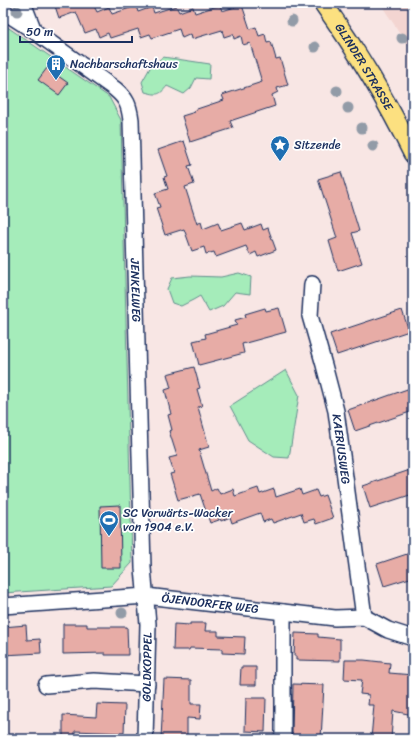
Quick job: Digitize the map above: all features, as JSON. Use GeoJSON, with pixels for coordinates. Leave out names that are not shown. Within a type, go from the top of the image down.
{"type":"FeatureCollection","features":[{"type":"Feature","properties":{"kind":"main road","name":"GLINDER STRASSE"},"geometry":{"type":"LineString","coordinates":[[323,3],[344,33],[378,88],[413,154]]}},
{"type":"Feature","properties":{"kind":"street"},"geometry":{"type":"LineString","coordinates":[[24,3],[34,31]]}},
{"type":"Feature","properties":{"kind":"street","name":"JENKELWEG"},"geometry":{"type":"LineString","coordinates":[[3,11],[34,31],[115,89],[124,97],[129,108],[131,120],[143,568],[146,596]]}},
{"type":"Feature","properties":{"kind":"street","name":"KAERIUSWEG"},"geometry":{"type":"LineString","coordinates":[[312,284],[310,316],[336,411],[364,617]]}},
{"type":"Feature","properties":{"kind":"street","name":"ÖJENDORFER WEG"},"geometry":{"type":"LineString","coordinates":[[3,606],[146,596],[335,618],[364,617]]}},
{"type":"Feature","properties":{"kind":"street","name":"GOLDKOPPEL"},"geometry":{"type":"LineString","coordinates":[[145,739],[148,624],[146,596]]}},
{"type":"Feature","properties":{"kind":"street"},"geometry":{"type":"LineString","coordinates":[[281,739],[283,735],[283,612]]}},
{"type":"Feature","properties":{"kind":"street"},"geometry":{"type":"LineString","coordinates":[[364,617],[388,630],[413,638]]}},
{"type":"Feature","properties":{"kind":"street"},"geometry":{"type":"LineString","coordinates":[[46,685],[94,681],[147,684]]}},
{"type":"Feature","properties":{"kind":"shaded area"},"geometry":{"type":"Polygon","coordinates":[[[380,3],[413,3],[413,53],[380,3]]]}},
{"type":"Feature","properties":{"kind":"green space"},"geometry":{"type":"Polygon","coordinates":[[[3,24],[109,97],[121,120],[132,563],[111,586],[3,593],[3,24]]]}},
{"type":"Feature","properties":{"kind":"green space"},"geometry":{"type":"Polygon","coordinates":[[[163,57],[210,64],[209,79],[196,78],[191,88],[184,94],[167,86],[158,94],[145,92],[142,82],[151,66],[163,57]]]}},
{"type":"Feature","properties":{"kind":"green space"},"geometry":{"type":"Polygon","coordinates":[[[239,273],[251,277],[250,294],[235,292],[223,306],[209,312],[200,296],[181,306],[172,303],[167,289],[172,278],[190,276],[221,277],[239,273]]]}},
{"type":"Feature","properties":{"kind":"green space"},"geometry":{"type":"Polygon","coordinates":[[[286,370],[299,395],[289,458],[274,457],[248,440],[230,406],[286,370]]]}},
{"type":"Feature","properties":{"kind":"building"},"geometry":{"type":"Polygon","coordinates":[[[54,3],[97,3],[97,5],[94,6],[97,12],[109,7],[112,14],[136,6],[138,12],[152,7],[154,13],[176,6],[179,12],[193,7],[195,13],[220,5],[222,11],[242,5],[250,29],[256,27],[259,36],[265,34],[267,43],[271,42],[276,59],[280,58],[288,85],[277,88],[278,92],[272,95],[275,106],[230,121],[233,128],[190,142],[182,116],[195,112],[194,110],[224,100],[222,95],[262,82],[250,43],[243,45],[241,36],[234,39],[233,34],[224,37],[222,30],[192,39],[191,34],[182,38],[179,29],[152,38],[150,34],[141,37],[138,29],[110,38],[108,33],[99,37],[96,29],[85,33],[76,12],[59,18],[54,3]]]}},
{"type":"Feature","properties":{"kind":"building","name":"Nachbarschaftshaus"},"geometry":{"type":"Polygon","coordinates":[[[47,68],[68,83],[59,95],[38,80],[47,68]]]}},
{"type":"Feature","properties":{"kind":"building"},"geometry":{"type":"Polygon","coordinates":[[[184,141],[192,165],[188,166],[194,184],[185,187],[197,224],[201,222],[203,229],[218,223],[221,230],[242,223],[245,230],[261,224],[263,230],[268,228],[276,250],[258,257],[256,252],[250,255],[246,246],[216,257],[214,252],[206,254],[204,247],[192,251],[184,229],[165,235],[156,208],[160,207],[155,193],[168,189],[164,177],[167,176],[158,150],[184,141]]]}},
{"type":"Feature","properties":{"kind":"building"},"geometry":{"type":"Polygon","coordinates":[[[341,172],[359,231],[352,233],[362,263],[338,271],[329,241],[337,238],[318,179],[341,172]]]}},
{"type":"Feature","properties":{"kind":"building"},"geometry":{"type":"Polygon","coordinates":[[[265,308],[266,311],[279,308],[286,332],[242,344],[244,353],[199,365],[193,341],[206,338],[205,334],[237,325],[235,320],[246,317],[245,314],[265,308]]]}},
{"type":"Feature","properties":{"kind":"building"},"geometry":{"type":"Polygon","coordinates":[[[402,310],[409,331],[337,355],[330,334],[402,310]]]}},
{"type":"Feature","properties":{"kind":"building"},"geometry":{"type":"Polygon","coordinates":[[[194,367],[200,388],[197,389],[202,406],[198,407],[209,447],[199,450],[211,491],[217,488],[220,494],[233,489],[235,496],[258,488],[260,494],[274,489],[276,497],[300,489],[302,495],[316,490],[319,497],[325,495],[333,518],[316,524],[314,519],[304,522],[301,513],[273,523],[271,519],[263,522],[260,513],[232,523],[230,517],[221,521],[217,512],[219,520],[210,523],[200,494],[178,500],[170,474],[174,473],[169,458],[177,456],[169,431],[172,430],[168,415],[171,414],[165,390],[171,388],[167,374],[194,367]]]}},
{"type":"Feature","properties":{"kind":"building"},"geometry":{"type":"Polygon","coordinates":[[[413,387],[413,411],[355,431],[348,410],[413,387]]]}},
{"type":"Feature","properties":{"kind":"building"},"geometry":{"type":"Polygon","coordinates":[[[413,469],[413,494],[370,508],[363,486],[413,469]]]}},
{"type":"Feature","properties":{"kind":"building","name":"SC Vorwärts-Wacker von 1904 e.V."},"geometry":{"type":"Polygon","coordinates":[[[120,505],[121,568],[101,568],[100,506],[120,505]]]}},
{"type":"Feature","properties":{"kind":"building"},"geometry":{"type":"Polygon","coordinates":[[[413,552],[413,577],[384,586],[377,564],[413,552]]]}},
{"type":"Feature","properties":{"kind":"building"},"geometry":{"type":"Polygon","coordinates":[[[190,623],[206,623],[205,631],[218,631],[218,636],[245,637],[244,654],[222,653],[222,649],[190,648],[189,650],[173,650],[174,624],[190,625],[190,623]]]}},
{"type":"Feature","properties":{"kind":"building"},"geometry":{"type":"Polygon","coordinates":[[[63,624],[87,624],[87,627],[127,627],[128,655],[105,655],[105,653],[63,654],[63,624]]]}},
{"type":"Feature","properties":{"kind":"building"},"geometry":{"type":"Polygon","coordinates":[[[26,625],[27,640],[40,639],[41,653],[3,655],[3,627],[26,625]]]}},
{"type":"Feature","properties":{"kind":"building"},"geometry":{"type":"Polygon","coordinates":[[[295,633],[318,634],[318,637],[340,639],[340,661],[296,660],[296,656],[294,656],[295,633]]]}},
{"type":"Feature","properties":{"kind":"building"},"geometry":{"type":"Polygon","coordinates":[[[345,660],[364,660],[390,663],[389,673],[413,675],[413,715],[393,711],[391,739],[371,739],[374,705],[368,705],[369,695],[360,694],[362,680],[344,679],[345,660]]]}},
{"type":"Feature","properties":{"kind":"building"},"geometry":{"type":"Polygon","coordinates":[[[241,667],[256,667],[256,685],[240,685],[241,667]]]}},
{"type":"Feature","properties":{"kind":"building"},"geometry":{"type":"Polygon","coordinates":[[[164,679],[191,680],[191,704],[201,704],[200,719],[187,718],[187,739],[161,739],[164,679]]]}},
{"type":"Feature","properties":{"kind":"building"},"geometry":{"type":"Polygon","coordinates":[[[293,684],[324,685],[321,739],[291,739],[293,684]]]}},
{"type":"Feature","properties":{"kind":"building"},"geometry":{"type":"Polygon","coordinates":[[[246,698],[266,698],[265,732],[245,731],[246,698]]]}},
{"type":"Feature","properties":{"kind":"building"},"geometry":{"type":"Polygon","coordinates":[[[97,704],[125,705],[124,733],[75,731],[75,739],[63,739],[63,715],[96,717],[97,704]]]}},
{"type":"Feature","properties":{"kind":"place","name":"Nachbarschaftshaus"},"geometry":{"type":"Point","coordinates":[56,81]}},
{"type":"Feature","properties":{"kind":"place","name":"Sitzende"},"geometry":{"type":"Point","coordinates":[280,162]}},
{"type":"Feature","properties":{"kind":"place","name":"SC Vorwärts-Wacker von 1904 e.V."},"geometry":{"type":"Point","coordinates":[109,537]}}]}
